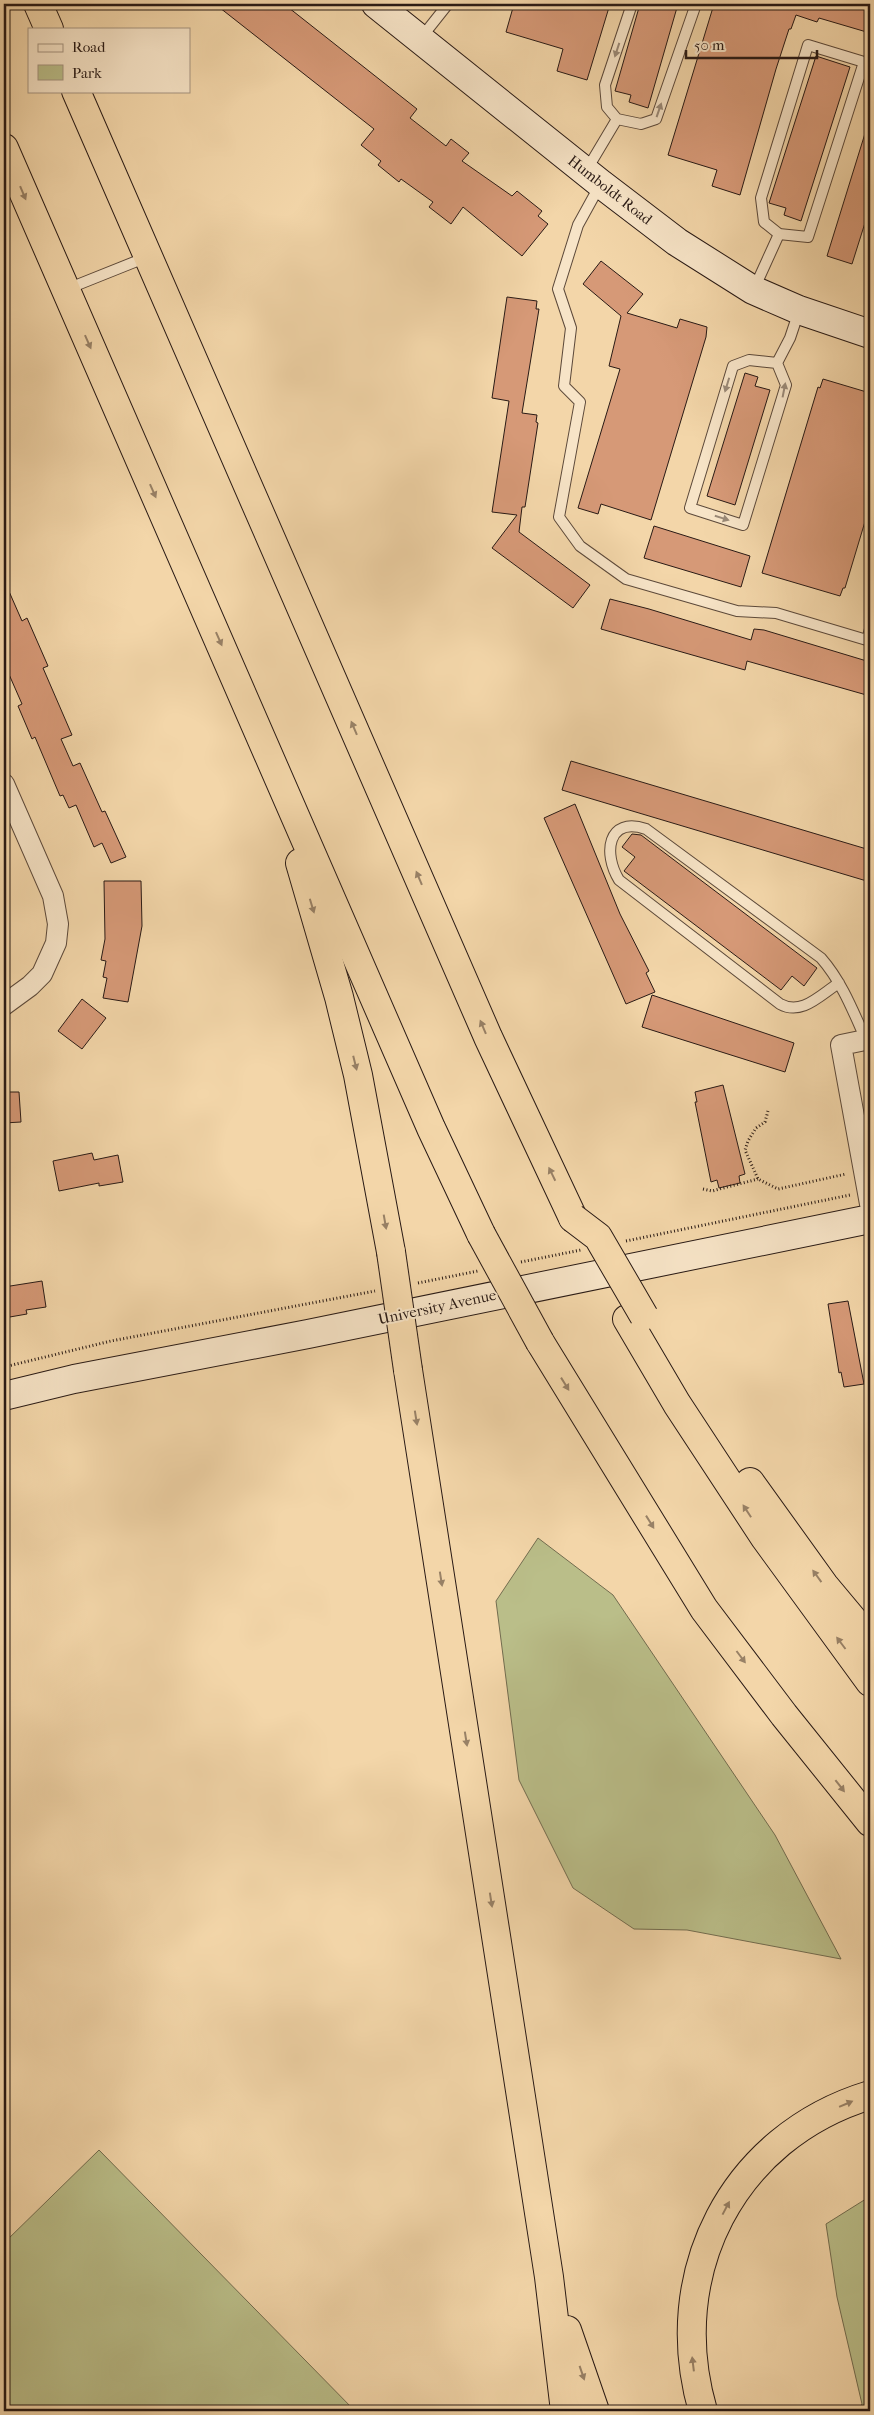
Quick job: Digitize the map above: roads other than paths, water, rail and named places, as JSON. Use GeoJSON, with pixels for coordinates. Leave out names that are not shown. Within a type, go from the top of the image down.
{"type":"FeatureCollection","features":[{"type":"Feature","properties":{"kind":"highway"},"geometry":{"type":"LineString","coordinates":[[38,4],[49,28]]}},
{"type":"Feature","properties":{"kind":"highway"},"geometry":{"type":"LineString","coordinates":[[76,92],[488,1037],[573,1218],[635,1317],[774,1517],[824,1584],[870,1640]]}},
{"type":"Feature","properties":{"kind":"highway"},"geometry":{"type":"LineString","coordinates":[[4,148],[431,1128],[481,1234],[540,1342],[704,1609],[784,1715],[870,1822]]}},
{"type":"Feature","properties":{"kind":"highway"},"geometry":{"type":"LineString","coordinates":[[292,807],[300,863],[339,997],[358,1074],[391,1252],[549,2277],[565,2411]]}},
{"type":"Feature","properties":{"kind":"highway"},"geometry":{"type":"LineString","coordinates":[[635,1317],[682,1410],[765,1538],[870,1682]]}},
{"type":"Feature","properties":{"kind":"highway"},"geometry":{"type":"LineString","coordinates":[[703,2411],[692,2354],[691,2323],[694,2292],[699,2266],[709,2241],[735,2191],[769,2152],[790,2134],[816,2117],[870,2096]]}},
{"type":"Feature","properties":{"kind":"highway"},"geometry":{"type":"LineString","coordinates":[[549,2277],[595,2411]]}},
{"type":"Feature","properties":{"kind":"main road","name":"Humboldt Road"},"geometry":{"type":"LineString","coordinates":[[376,4],[593,178],[678,242],[753,290],[799,310],[870,334]]}},
{"type":"Feature","properties":{"kind":"main road","name":"University Avenue"},"geometry":{"type":"LineString","coordinates":[[4,1396],[74,1379],[308,1334],[870,1219]]}},
{"type":"Feature","properties":{"kind":"street"},"geometry":{"type":"LineString","coordinates":[[4,784],[53,896],[58,924],[56,943],[50,962],[42,974],[30,986],[4,1005]]}},
{"type":"Feature","properties":{"kind":"street"},"geometry":{"type":"LineString","coordinates":[[868,1039],[841,1045],[869,1198]]}},
{"type":"Feature","properties":{"kind":"lane"},"geometry":{"type":"LineString","coordinates":[[420,39],[448,4]]}},
{"type":"Feature","properties":{"kind":"lane"},"geometry":{"type":"LineString","coordinates":[[632,4],[605,85],[607,106],[617,119],[641,124],[656,119],[696,4]]}},
{"type":"Feature","properties":{"kind":"lane"},"geometry":{"type":"LineString","coordinates":[[808,44],[864,62],[808,237],[779,234],[764,222],[761,198],[808,44]]}},
{"type":"Feature","properties":{"kind":"lane"},"geometry":{"type":"LineString","coordinates":[[617,119],[593,178],[558,289],[571,328],[564,386],[580,402],[560,517],[580,546],[626,579],[737,611],[776,613],[869,640],[870,629]]}},
{"type":"Feature","properties":{"kind":"lane"},"geometry":{"type":"LineString","coordinates":[[753,290],[779,234]]}},
{"type":"Feature","properties":{"kind":"lane"},"geometry":{"type":"LineString","coordinates":[[65,290],[148,256]]}},
{"type":"Feature","properties":{"kind":"lane"},"geometry":{"type":"LineString","coordinates":[[778,363],[749,360],[733,366],[690,508],[743,525],[786,385],[778,363],[790,338],[799,310]]}},
{"type":"Feature","properties":{"kind":"lane"},"geometry":{"type":"LineString","coordinates":[[838,983],[804,1007],[795,1009],[780,1004],[619,880],[612,868],[609,856],[614,834],[624,825],[634,825],[646,829],[821,958],[838,983],[868,1039]]}}]}
